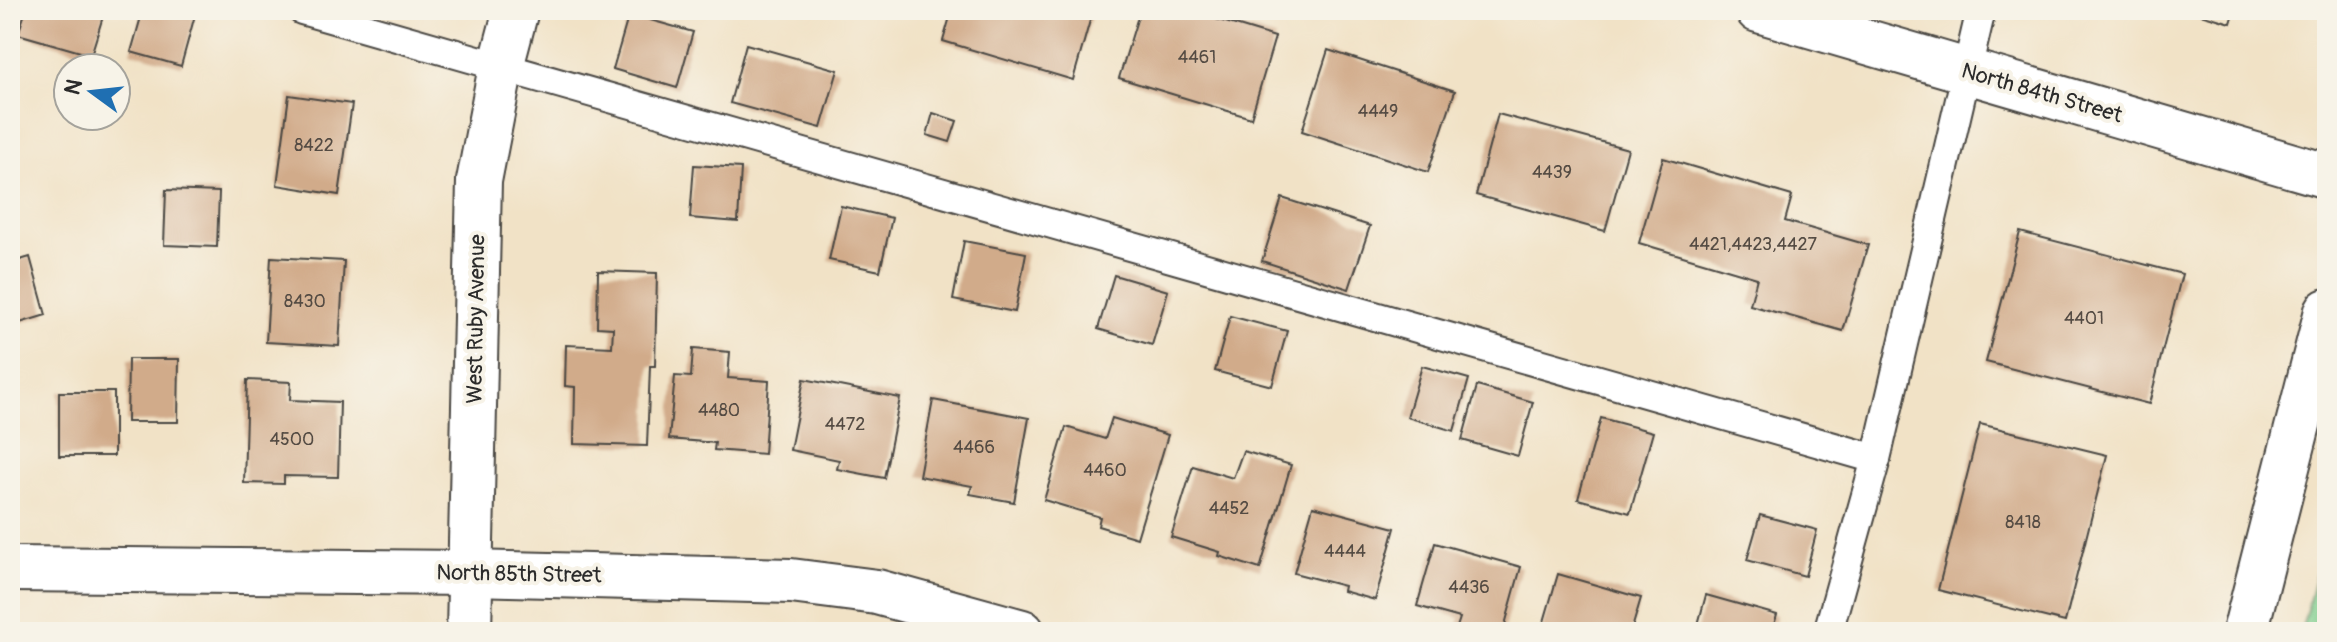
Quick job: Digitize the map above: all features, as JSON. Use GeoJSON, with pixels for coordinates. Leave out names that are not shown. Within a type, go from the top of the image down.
{"type":"FeatureCollection","features":[{"type":"Feature","properties":{"kind":"street","name":"West Ruby Avenue"},"geometry":{"type":"LineString","coordinates":[[469,632],[479,181],[501,67],[516,10]]}},
{"type":"Feature","properties":{"kind":"street","name":"North 84th Street"},"geometry":{"type":"LineString","coordinates":[[1758,10],[2327,176]]}},
{"type":"Feature","properties":{"kind":"street"},"geometry":{"type":"LineString","coordinates":[[2245,632],[2327,311]]}},
{"type":"Feature","properties":{"kind":"street","name":"North 85th Street"},"geometry":{"type":"LineString","coordinates":[[10,569],[471,573],[791,581],[877,592],[1022,632]]}},
{"type":"Feature","properties":{"kind":"lane"},"geometry":{"type":"LineString","coordinates":[[302,10],[1876,459]]}},
{"type":"Feature","properties":{"kind":"lane"},"geometry":{"type":"LineString","coordinates":[[1828,632],[1876,459],[1981,10]]}},
{"type":"Feature","properties":{"kind":"green space"},"geometry":{"type":"Polygon","coordinates":[[[2327,532],[2327,632],[2301,632],[2327,532]]]}},
{"type":"Feature","properties":{"kind":"building"},"geometry":{"type":"Polygon","coordinates":[[[26,10],[105,10],[92,52],[81,52],[18,34],[26,10]]]}},
{"type":"Feature","properties":{"kind":"building"},"geometry":{"type":"Polygon","coordinates":[[[143,10],[177,10],[195,15],[181,66],[131,52],[143,10]]]}},
{"type":"Feature","properties":{"kind":"building"},"geometry":{"type":"Polygon","coordinates":[[[952,10],[1093,10],[1073,80],[943,41],[952,10]]]}},
{"type":"Feature","properties":{"kind":"building"},"geometry":{"type":"Polygon","coordinates":[[[1140,10],[1186,10],[1275,37],[1251,118],[1119,78],[1140,10]]]}},
{"type":"Feature","properties":{"kind":"building"},"geometry":{"type":"Polygon","coordinates":[[[2187,10],[2235,10],[2231,23],[2187,10]]]}},
{"type":"Feature","properties":{"kind":"building"},"geometry":{"type":"Polygon","coordinates":[[[629,14],[693,32],[677,88],[613,69],[629,14]]]}},
{"type":"Feature","properties":{"kind":"building"},"geometry":{"type":"Polygon","coordinates":[[[746,44],[838,70],[821,128],[730,103],[746,44]]]}},
{"type":"Feature","properties":{"kind":"building"},"geometry":{"type":"Polygon","coordinates":[[[1328,50],[1455,91],[1428,172],[1302,131],[1328,50]]]}},
{"type":"Feature","properties":{"kind":"building"},"geometry":{"type":"Polygon","coordinates":[[[289,95],[352,104],[339,195],[277,185],[289,95]]]}},
{"type":"Feature","properties":{"kind":"building"},"geometry":{"type":"Polygon","coordinates":[[[933,113],[957,121],[950,142],[927,135],[933,113]]]}},
{"type":"Feature","properties":{"kind":"building"},"geometry":{"type":"Polygon","coordinates":[[[1498,114],[1628,149],[1605,231],[1476,195],[1498,114]]]}},
{"type":"Feature","properties":{"kind":"building"},"geometry":{"type":"Polygon","coordinates":[[[1663,158],[1792,196],[1785,221],[1868,245],[1843,331],[1750,305],[1757,278],[1639,243],[1663,158]]]}},
{"type":"Feature","properties":{"kind":"building"},"geometry":{"type":"Polygon","coordinates":[[[694,165],[741,168],[738,222],[690,218],[694,165]]]}},
{"type":"Feature","properties":{"kind":"building"},"geometry":{"type":"Polygon","coordinates":[[[166,190],[219,192],[217,247],[164,245],[166,190]]]}},
{"type":"Feature","properties":{"kind":"building"},"geometry":{"type":"Polygon","coordinates":[[[1282,198],[1370,226],[1349,289],[1262,261],[1282,198]]]}},
{"type":"Feature","properties":{"kind":"building"},"geometry":{"type":"Polygon","coordinates":[[[841,206],[892,218],[880,271],[829,260],[841,206]]]}},
{"type":"Feature","properties":{"kind":"building"},"geometry":{"type":"Polygon","coordinates":[[[2020,232],[2182,274],[2149,404],[1986,362],[2020,232]]]}},
{"type":"Feature","properties":{"kind":"building"},"geometry":{"type":"Polygon","coordinates":[[[964,241],[1026,253],[1015,312],[953,300],[964,241]]]}},
{"type":"Feature","properties":{"kind":"building"},"geometry":{"type":"Polygon","coordinates":[[[30,257],[46,315],[10,326],[10,263],[30,257]]]}},
{"type":"Feature","properties":{"kind":"building"},"geometry":{"type":"Polygon","coordinates":[[[271,257],[344,261],[339,346],[266,342],[271,257]]]}},
{"type":"Feature","properties":{"kind":"building"},"geometry":{"type":"Polygon","coordinates":[[[598,271],[657,273],[655,366],[650,366],[647,446],[574,444],[575,387],[565,386],[566,345],[612,347],[613,328],[597,327],[598,271]]]}},
{"type":"Feature","properties":{"kind":"building"},"geometry":{"type":"Polygon","coordinates":[[[1114,275],[1168,291],[1152,345],[1098,329],[1114,275]]]}},
{"type":"Feature","properties":{"kind":"building"},"geometry":{"type":"Polygon","coordinates":[[[1230,316],[1287,331],[1272,386],[1215,371],[1230,316]]]}},
{"type":"Feature","properties":{"kind":"building"},"geometry":{"type":"Polygon","coordinates":[[[693,349],[730,352],[728,378],[769,381],[764,454],[714,450],[715,443],[669,439],[675,376],[691,377],[693,349]]]}},
{"type":"Feature","properties":{"kind":"building"},"geometry":{"type":"Polygon","coordinates":[[[128,359],[179,359],[178,422],[127,422],[128,359]]]}},
{"type":"Feature","properties":{"kind":"building"},"geometry":{"type":"Polygon","coordinates":[[[1422,366],[1469,379],[1454,431],[1407,417],[1422,366]]]}},
{"type":"Feature","properties":{"kind":"building"},"geometry":{"type":"Polygon","coordinates":[[[804,379],[900,398],[884,478],[837,469],[839,460],[790,450],[804,379]]]}},
{"type":"Feature","properties":{"kind":"building"},"geometry":{"type":"Polygon","coordinates":[[[247,380],[291,382],[290,400],[340,402],[338,477],[284,476],[284,484],[244,483],[247,380]]]}},
{"type":"Feature","properties":{"kind":"building"},"geometry":{"type":"Polygon","coordinates":[[[1477,386],[1533,402],[1518,456],[1462,440],[1477,386]]]}},
{"type":"Feature","properties":{"kind":"building"},"geometry":{"type":"Polygon","coordinates":[[[59,392],[114,392],[114,456],[59,456],[59,392]]]}},
{"type":"Feature","properties":{"kind":"building"},"geometry":{"type":"Polygon","coordinates":[[[933,400],[1029,418],[1014,502],[970,494],[972,486],[919,476],[933,400]]]}},
{"type":"Feature","properties":{"kind":"building"},"geometry":{"type":"Polygon","coordinates":[[[1112,418],[1168,435],[1137,538],[1098,526],[1100,517],[1044,500],[1066,427],[1105,439],[1112,418]]]}},
{"type":"Feature","properties":{"kind":"building"},"geometry":{"type":"Polygon","coordinates":[[[1601,418],[1653,432],[1630,513],[1578,499],[1601,418]]]}},
{"type":"Feature","properties":{"kind":"building"},"geometry":{"type":"Polygon","coordinates":[[[1980,424],[2107,455],[2065,622],[1938,590],[1980,424]]]}},
{"type":"Feature","properties":{"kind":"building"},"geometry":{"type":"Polygon","coordinates":[[[1243,451],[1291,465],[1260,569],[1219,556],[1220,552],[1171,537],[1193,466],[1233,478],[1243,451]]]}},
{"type":"Feature","properties":{"kind":"building"},"geometry":{"type":"Polygon","coordinates":[[[1313,506],[1395,528],[1375,600],[1343,591],[1344,586],[1294,573],[1313,506]]]}},
{"type":"Feature","properties":{"kind":"building"},"geometry":{"type":"Polygon","coordinates":[[[1760,515],[1817,530],[1805,576],[1747,560],[1760,515]]]}},
{"type":"Feature","properties":{"kind":"building"},"geometry":{"type":"Polygon","coordinates":[[[1435,543],[1521,567],[1503,632],[1474,632],[1457,627],[1460,618],[1417,606],[1435,543]]]}},
{"type":"Feature","properties":{"kind":"building"},"geometry":{"type":"Polygon","coordinates":[[[1558,574],[1641,598],[1631,632],[1541,632],[1558,574]]]}},
{"type":"Feature","properties":{"kind":"building"},"geometry":{"type":"Polygon","coordinates":[[[1706,595],[1777,615],[1772,632],[1696,632],[1706,595]]]}}]}
